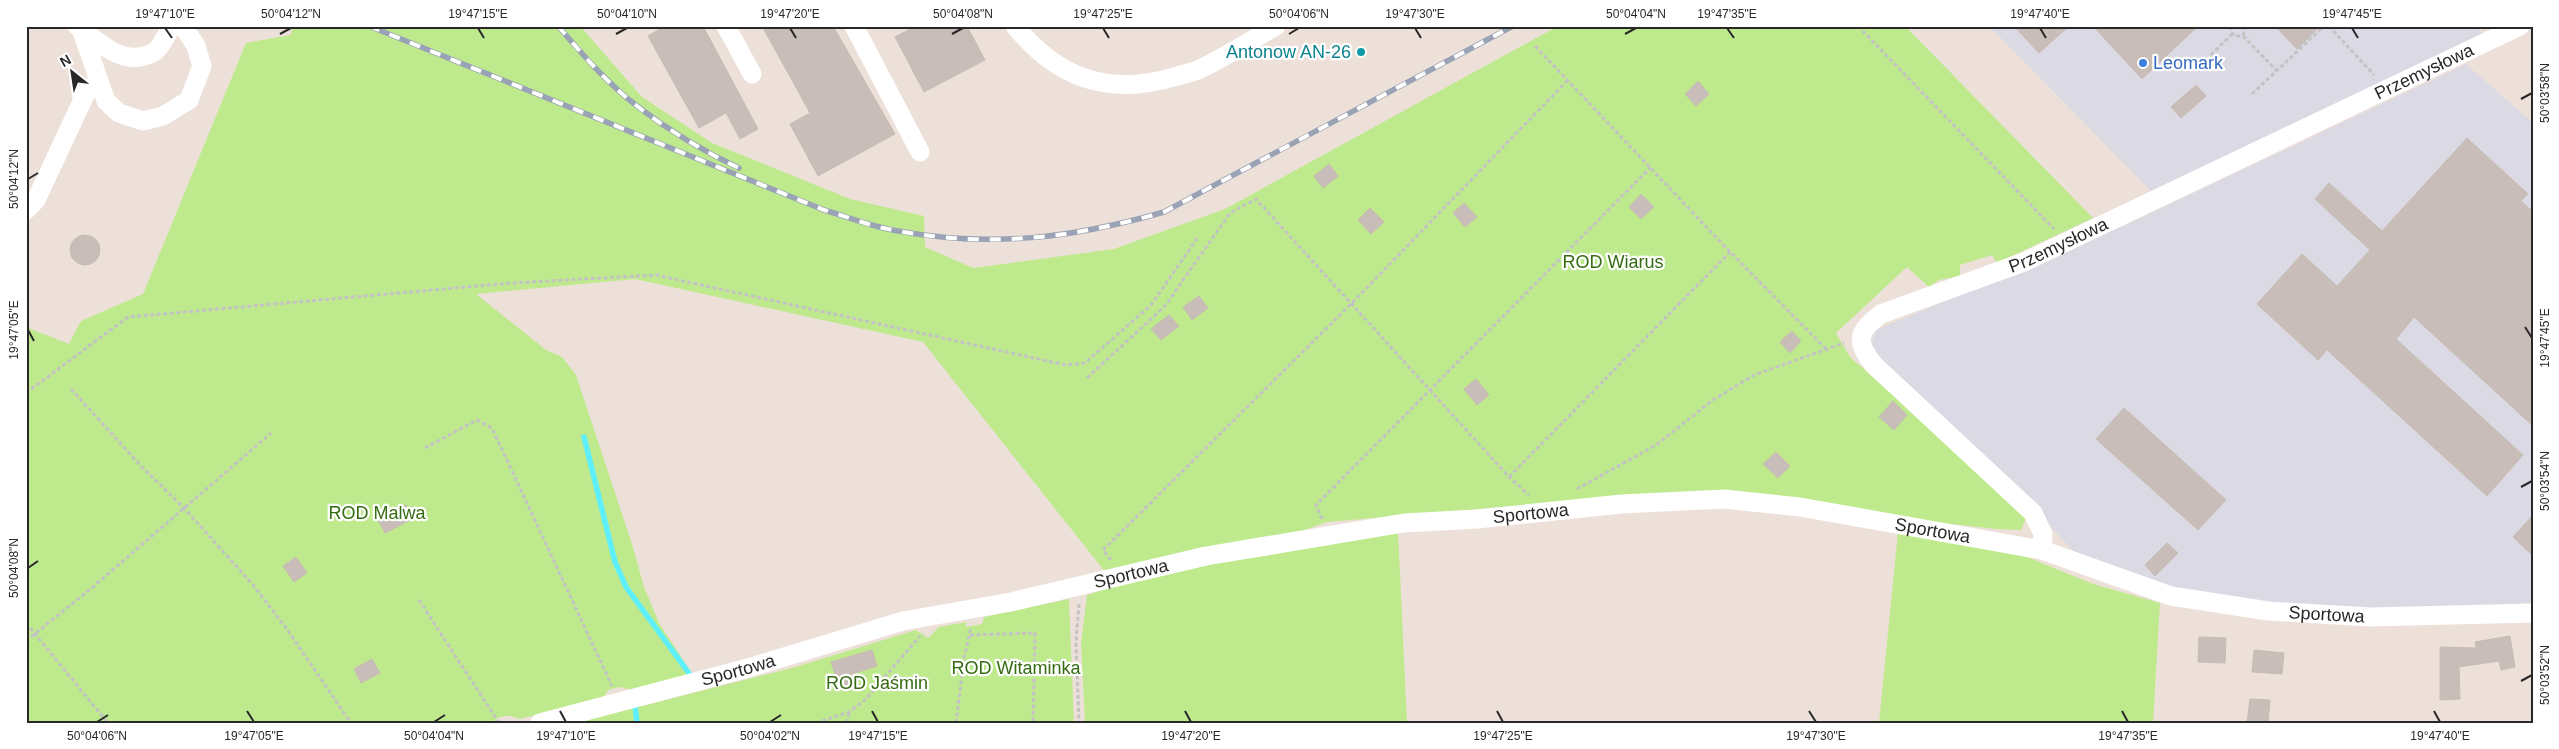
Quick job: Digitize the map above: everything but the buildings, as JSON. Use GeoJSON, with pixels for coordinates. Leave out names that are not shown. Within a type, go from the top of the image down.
{"type":"FeatureCollection","features":[{"type":"Feature","properties":{"kind":"street"},"geometry":{"type":"LineString","coordinates":[[79,27],[107,50],[132,59],[155,52],[172,26]]}},
{"type":"Feature","properties":{"kind":"street"},"geometry":{"type":"LineString","coordinates":[[79,27],[106,101],[119,113],[143,121],[163,116],[189,100],[202,66],[196,46],[183,26]]}},
{"type":"Feature","properties":{"kind":"street"},"geometry":{"type":"LineString","coordinates":[[726,26],[752,74]]}},
{"type":"Feature","properties":{"kind":"street"},"geometry":{"type":"LineString","coordinates":[[854,26],[920,152]]}},
{"type":"Feature","properties":{"kind":"street"},"geometry":{"type":"LineString","coordinates":[[1015,26],[1042,56],[1068,73],[1088,80],[1130,85],[1162,80],[1199,70],[1276,26]]}},
{"type":"Feature","properties":{"kind":"street","name":"Przemysłowa"},"geometry":{"type":"LineString","coordinates":[[2042,550],[2041,526],[2033,513],[1868,358],[1860,341],[1860,336],[1867,326],[1881,314],[1892,309],[2024,262],[2520,26]]}},
{"type":"Feature","properties":{"kind":"street"},"geometry":{"type":"LineString","coordinates":[[26,210],[36,200],[86,93],[98,81]]}},
{"type":"Feature","properties":{"kind":"street","name":"Sportowa"},"geometry":{"type":"LineString","coordinates":[[540,723],[748,668],[903,621],[1011,602],[1206,556],[1404,523],[1622,504],[1724,500],[1800,507],[2042,550],[2171,596],[2297,614],[2370,617],[2533,613]]}},
{"type":"Feature","properties":{"kind":"path"},"geometry":{"type":"LineString","coordinates":[[1858,26],[2059,234]]}},
{"type":"Feature","properties":{"kind":"path"},"geometry":{"type":"LineString","coordinates":[[2211,55],[2232,34],[2232,26]]}},
{"type":"Feature","properties":{"kind":"path"},"geometry":{"type":"LineString","coordinates":[[2245,26],[2244,36],[2277,70]]}},
{"type":"Feature","properties":{"kind":"path"},"geometry":{"type":"LineString","coordinates":[[2252,94],[2324,26]]}},
{"type":"Feature","properties":{"kind":"path"},"geometry":{"type":"LineString","coordinates":[[2329,26],[2379,80]]}},
{"type":"Feature","properties":{"kind":"path"},"geometry":{"type":"LineString","coordinates":[[2232,34],[2238,38],[2244,36]]}},
{"type":"Feature","properties":{"kind":"path"},"geometry":{"type":"LineString","coordinates":[[1535,46],[1730,252],[1828,351]]}},
{"type":"Feature","properties":{"kind":"path"},"geometry":{"type":"LineString","coordinates":[[1113,563],[1103,550],[1352,303],[1567,81]]}},
{"type":"Feature","properties":{"kind":"path"},"geometry":{"type":"LineString","coordinates":[[1323,523],[1316,505],[1650,168]]}},
{"type":"Feature","properties":{"kind":"path"},"geometry":{"type":"LineString","coordinates":[[1087,378],[1165,306],[1230,213],[1256,199],[1510,477],[1533,499]]}},
{"type":"Feature","properties":{"kind":"path"},"geometry":{"type":"LineString","coordinates":[[26,393],[128,317],[511,283],[656,275],[1066,365],[1085,363],[1151,305],[1198,237]]}},
{"type":"Feature","properties":{"kind":"path"},"geometry":{"type":"LineString","coordinates":[[1510,477],[1730,252]]}},
{"type":"Feature","properties":{"kind":"path"},"geometry":{"type":"LineString","coordinates":[[1574,491],[1656,444],[1713,400],[1754,375],[1828,351],[1842,344]]}},
{"type":"Feature","properties":{"kind":"path"},"geometry":{"type":"LineString","coordinates":[[71,389],[142,467],[184,508],[254,586],[286,628],[351,723]]}},
{"type":"Feature","properties":{"kind":"path"},"geometry":{"type":"LineString","coordinates":[[426,448],[477,420],[492,428],[613,688]]}},
{"type":"Feature","properties":{"kind":"path"},"geometry":{"type":"LineString","coordinates":[[26,641],[270,433]]}},
{"type":"Feature","properties":{"kind":"path"},"geometry":{"type":"LineString","coordinates":[[1080,723],[1076,642],[1081,586]]}},
{"type":"Feature","properties":{"kind":"path"},"geometry":{"type":"LineString","coordinates":[[419,600],[499,723]]}},
{"type":"Feature","properties":{"kind":"path"},"geometry":{"type":"LineString","coordinates":[[26,623],[108,723]]}},
{"type":"Feature","properties":{"kind":"path"},"geometry":{"type":"LineString","coordinates":[[956,723],[972,626]]}},
{"type":"Feature","properties":{"kind":"path"},"geometry":{"type":"LineString","coordinates":[[970,635],[1035,633],[1033,723]]}},
{"type":"Feature","properties":{"kind":"path"},"geometry":{"type":"LineString","coordinates":[[816,723],[849,712],[865,700],[922,634]]}},
{"type":"Feature","properties":{"kind":"path"},"geometry":{"type":"LineString","coordinates":[[847,723],[849,712]]}},
{"type":"Feature","properties":{"kind":"shaded area"},"geometry":{"type":"Polygon","coordinates":[[[1989,26],[2475,26],[2482,34],[2153,193],[1989,26]]]}},
{"type":"Feature","properties":{"kind":"shaded area"},"geometry":{"type":"Polygon","coordinates":[[[2466,64],[2533,123],[2533,602],[2448,611],[2277,607],[2170,591],[2076,554],[2051,527],[2039,508],[1878,362],[1871,344],[1876,330],[2126,225],[2466,64]]]}},
{"type":"Feature","properties":{"kind":"green space"},"geometry":{"type":"Polygon","coordinates":[[[292,26],[580,26],[642,97],[712,143],[850,199],[924,216],[925,247],[973,268],[1114,249],[1225,209],[1558,26],[1905,26],[2093,218],[1997,263],[1992,255],[1960,265],[1960,276],[1939,280],[1929,287],[1907,267],[1836,333],[1850,357],[2019,507],[2026,518],[2021,530],[1905,519],[1780,497],[1560,502],[1327,522],[1302,531],[1106,573],[923,342],[635,279],[476,294],[546,350],[562,357],[576,375],[632,544],[644,587],[659,623],[693,675],[633,690],[619,687],[608,690],[603,698],[520,719],[509,716],[502,717],[492,723],[26,723],[26,327],[69,344],[81,321],[143,294],[246,43],[291,35],[292,26]]]}},
{"type":"Feature","properties":{"kind":"green space"},"geometry":{"type":"Polygon","coordinates":[[[1398,531],[1407,723],[1085,723],[1081,643],[1087,595],[1146,576],[1398,531]]]}},
{"type":"Feature","properties":{"kind":"green space"},"geometry":{"type":"Polygon","coordinates":[[[1898,532],[2027,557],[2093,584],[2160,603],[2153,723],[1879,723],[1898,532]]]}},
{"type":"Feature","properties":{"kind":"green space"},"geometry":{"type":"Polygon","coordinates":[[[1069,599],[1074,723],[575,723],[792,668],[916,630],[928,638],[939,627],[967,622],[965,627],[982,624],[984,617],[1069,599]]]}},
{"type":"Feature","properties":{"kind":"waterway"},"geometry":{"type":"LineString","coordinates":[[584,437],[615,562],[626,587],[691,676]]}},
{"type":"Feature","properties":{"kind":"waterway"},"geometry":{"type":"LineString","coordinates":[[637,723],[635,705],[639,704]]}},
{"type":"Feature","properties":{"kind":"railway"},"geometry":{"type":"LineString","coordinates":[[369,26],[824,210],[898,231],[966,239],[1032,238],[1065,234],[1164,212],[1513,26]]}},
{"type":"Feature","properties":{"kind":"railway"},"geometry":{"type":"LineString","coordinates":[[558,26],[586,58],[637,106],[686,140],[739,168]]}},
{"type":"Feature","properties":{"kind":"place","name":"Antonow AN-26"},"geometry":{"type":"Point","coordinates":[1361,52]}},
{"type":"Feature","properties":{"kind":"place","name":"Leomark"},"geometry":{"type":"Point","coordinates":[2143,63]}},
{"type":"Feature","properties":{"kind":"park label","name":"ROD Wiarus"},"geometry":{"type":"Point","coordinates":[1613,262]}},
{"type":"Feature","properties":{"kind":"park label","name":"ROD Malwa"},"geometry":{"type":"Point","coordinates":[377,513]}},
{"type":"Feature","properties":{"kind":"park label","name":"ROD Witaminka"},"geometry":{"type":"Point","coordinates":[1016,668]}},
{"type":"Feature","properties":{"kind":"park label","name":"ROD Jaśmin"},"geometry":{"type":"Point","coordinates":[877,683]}}]}
